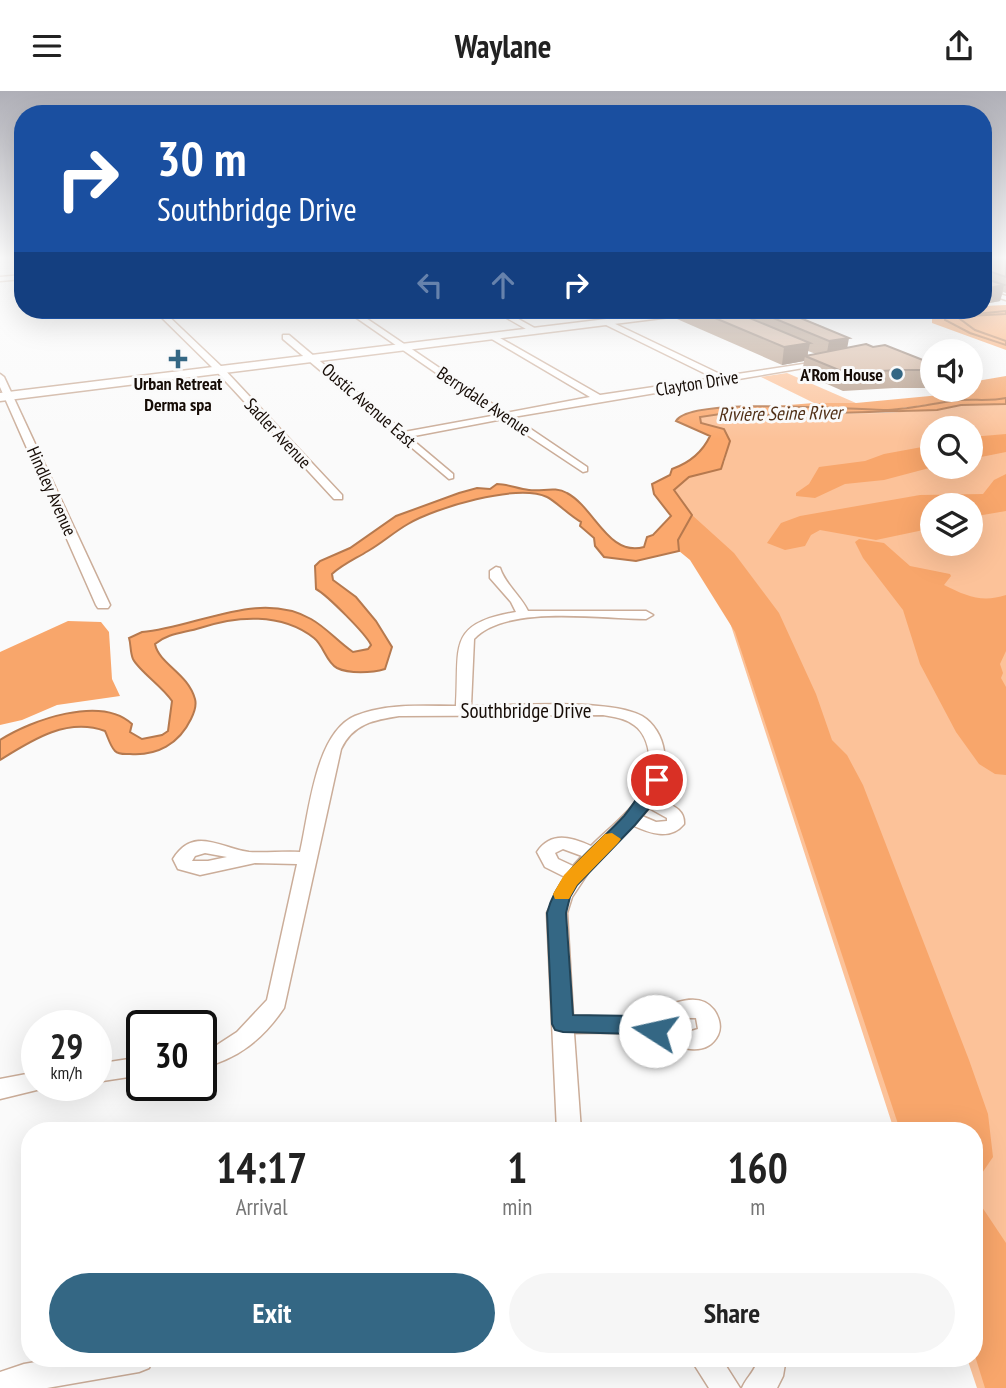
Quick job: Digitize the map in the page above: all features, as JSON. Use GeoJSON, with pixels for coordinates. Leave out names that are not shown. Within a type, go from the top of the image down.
{"type":"FeatureCollection","features":[{"type":"Feature","properties":{"kind":"main road"},"geometry":{"type":"LineString","coordinates":[[4,394],[610,319]]}},
{"type":"Feature","properties":{"kind":"main road"},"geometry":{"type":"LineString","coordinates":[[401,345],[493,336],[532,329]]}},
{"type":"Feature","properties":{"kind":"street","name":"Sadler Avenue"},"geometry":{"type":"LineString","coordinates":[[167,319],[338,497]]}},
{"type":"Feature","properties":{"kind":"street","name":"Berrydale Avenue"},"geometry":{"type":"LineString","coordinates":[[362,319],[583,469]]}},
{"type":"Feature","properties":{"kind":"street"},"geometry":{"type":"LineString","coordinates":[[514,319],[532,329]]}},
{"type":"Feature","properties":{"kind":"street"},"geometry":{"type":"LineString","coordinates":[[610,319],[723,379]]}},
{"type":"Feature","properties":{"kind":"street"},"geometry":{"type":"LineString","coordinates":[[493,336],[599,398]]}},
{"type":"Feature","properties":{"kind":"street","name":"Oustic Avenue East"},"geometry":{"type":"LineString","coordinates":[[286,337],[312,356],[449,476]]}},
{"type":"Feature","properties":{"kind":"street","name":"Clayton Drive"},"geometry":{"type":"LineString","coordinates":[[404,435],[599,398],[831,363],[803,353]]}},
{"type":"Feature","properties":{"kind":"street","name":"Hindley Avenue"},"geometry":{"type":"LineString","coordinates":[[0,377],[4,394],[103,605]]}},
{"type":"Feature","properties":{"kind":"street"},"geometry":{"type":"LineString","coordinates":[[496,571],[496,578],[517,601],[524,615]]}},
{"type":"Feature","properties":{"kind":"street"},"geometry":{"type":"LineString","coordinates":[[463,711],[467,638],[471,629],[495,618],[524,615],[646,615]]}},
{"type":"Feature","properties":{"kind":"street","name":"Southbridge Drive"},"geometry":{"type":"LineString","coordinates":[[217,1053],[231,1048],[251,1034],[265,1021],[277,1002],[336,737],[345,729],[373,715],[399,711],[603,710],[627,715],[642,723],[652,734],[657,780],[647,800],[576,875],[561,896],[557,913],[568,1122]]}},
{"type":"Feature","properties":{"kind":"street"},"geometry":{"type":"LineString","coordinates":[[631,818],[656,829],[670,828],[675,824],[676,815],[672,810],[647,800]]}},
{"type":"Feature","properties":{"kind":"street"},"geometry":{"type":"LineString","coordinates":[[576,875],[551,863],[546,852],[550,847],[556,844],[571,844],[595,855]]}},
{"type":"Feature","properties":{"kind":"street"},"geometry":{"type":"LineString","coordinates":[[249,858],[309,858]]}},
{"type":"Feature","properties":{"kind":"street"},"geometry":{"type":"LineString","coordinates":[[563,1024],[637,1025]]}},
{"type":"Feature","properties":{"kind":"street"},"geometry":{"type":"LineString","coordinates":[[0,1089],[21,1084]]}},
{"type":"Feature","properties":{"kind":"street"},"geometry":{"type":"LineString","coordinates":[[0,1386],[24,1378],[87,1367]]}},
{"type":"Feature","properties":{"kind":"street"},"geometry":{"type":"LineString","coordinates":[[711,1367],[726,1388]]}},
{"type":"Feature","properties":{"kind":"street"},"geometry":{"type":"LineString","coordinates":[[756,1388],[769,1376],[770,1367]]}},
{"type":"Feature","properties":{"kind":"shaded area"},"geometry":{"type":"Polygon","coordinates":[[[1006,318],[1006,341],[975,330],[960,319],[1006,318]]]}},
{"type":"Feature","properties":{"kind":"shaded area"},"geometry":{"type":"Polygon","coordinates":[[[932,319],[945,319],[970,333],[1006,345],[1006,350],[983,342],[983,339],[976,339],[932,323],[932,319]]]}},
{"type":"Feature","properties":{"kind":"shaded area"},"geometry":{"type":"Polygon","coordinates":[[[787,373],[856,403],[814,403],[761,377],[787,373]]]}},
{"type":"Feature","properties":{"kind":"shaded area"},"geometry":{"type":"Polygon","coordinates":[[[1006,376],[1006,398],[983,400],[983,380],[1006,376]]]}},
{"type":"Feature","properties":{"kind":"shaded area"},"geometry":{"type":"Polygon","coordinates":[[[920,397],[920,402],[945,402],[888,410],[776,406],[920,397]]]}},
{"type":"Feature","properties":{"kind":"shaded area"},"geometry":{"type":"Polygon","coordinates":[[[1006,404],[1006,1388],[977,1388],[970,1367],[983,1367],[983,1122],[891,1122],[714,573],[692,515],[674,490],[689,477],[724,463],[730,441],[701,423],[700,417],[705,415],[885,413],[961,405],[1006,404]]]}},
{"type":"Feature","properties":{"kind":"shaded area"},"geometry":{"type":"Polygon","coordinates":[[[1006,434],[1006,452],[983,457],[983,436],[1006,434]]]}},
{"type":"Feature","properties":{"kind":"shaded area"},"geometry":{"type":"Polygon","coordinates":[[[920,447],[920,470],[884,480],[845,484],[815,498],[796,496],[796,493],[809,484],[819,467],[865,461],[884,454],[920,447]]]}},
{"type":"Feature","properties":{"kind":"shaded area"},"geometry":{"type":"Polygon","coordinates":[[[1006,474],[1006,511],[983,515],[983,494],[994,480],[1006,474]]]}},
{"type":"Feature","properties":{"kind":"shaded area"},"geometry":{"type":"Polygon","coordinates":[[[920,495],[920,531],[876,540],[820,530],[811,535],[805,546],[785,550],[767,543],[781,523],[800,516],[920,495]]]}},
{"type":"Feature","properties":{"kind":"shaded area"},"geometry":{"type":"Polygon","coordinates":[[[692,515],[734,553],[779,613],[816,694],[832,740],[847,755],[863,785],[988,1114],[993,1157],[983,1172],[983,1122],[897,1122],[735,632],[690,560],[679,551],[678,540],[692,515]]]}},
{"type":"Feature","properties":{"kind":"shaded area"},"geometry":{"type":"Polygon","coordinates":[[[859,539],[884,543],[910,566],[950,574],[944,585],[960,592],[982,598],[1006,595],[1006,651],[1000,664],[1003,673],[1001,678],[1006,687],[1006,775],[995,774],[979,764],[956,732],[920,664],[903,610],[863,558],[855,542],[859,539]]]}},
{"type":"Feature","properties":{"kind":"shaded area"},"geometry":{"type":"Polygon","coordinates":[[[68,621],[101,622],[109,632],[112,679],[120,696],[57,705],[22,720],[0,725],[0,652],[68,621]]]}},
{"type":"Feature","properties":{"kind":"shaded area"},"geometry":{"type":"Polygon","coordinates":[[[983,1208],[1006,1243],[1006,1388],[985,1388],[978,1367],[983,1367],[983,1208]]]}},
{"type":"Feature","properties":{"kind":"water"},"geometry":{"type":"Polygon","coordinates":[[[960,319],[975,330],[1006,341],[1006,345],[970,333],[945,320],[960,319]]]}},
{"type":"Feature","properties":{"kind":"water","name":"Rivière Seine River"},"geometry":{"type":"Polygon","coordinates":[[[1006,398],[1006,404],[961,405],[937,410],[767,415],[727,413],[700,417],[701,423],[724,429],[730,441],[721,469],[689,477],[674,490],[692,515],[678,540],[679,551],[636,561],[604,557],[595,546],[594,538],[580,526],[581,522],[547,497],[534,493],[497,495],[437,511],[408,524],[332,574],[333,580],[356,597],[376,621],[392,647],[385,669],[361,672],[337,668],[314,638],[273,620],[243,619],[214,624],[171,635],[155,644],[162,657],[186,682],[196,702],[186,728],[174,742],[149,753],[120,754],[113,749],[105,731],[77,727],[37,738],[0,760],[0,740],[29,725],[66,714],[103,711],[119,716],[132,724],[130,732],[142,739],[168,731],[172,701],[140,669],[132,656],[129,638],[142,632],[248,609],[270,608],[291,611],[311,619],[353,652],[368,649],[371,645],[362,632],[316,589],[315,566],[320,561],[350,548],[396,516],[459,493],[477,488],[490,489],[497,484],[529,490],[562,491],[577,500],[602,529],[621,545],[644,547],[647,537],[653,535],[671,516],[654,494],[652,484],[670,475],[672,469],[694,457],[710,436],[676,421],[688,413],[711,409],[775,406],[888,410],[947,402],[1006,398]]]}},
{"type":"Feature","properties":{"kind":"building"},"geometry":{"type":"Polygon","coordinates":[[[717,319],[752,319],[810,343],[784,347],[717,319]]]}},
{"type":"Feature","properties":{"kind":"building"},"geometry":{"type":"Polygon","coordinates":[[[776,319],[803,319],[849,338],[829,341],[776,319]]]}},
{"type":"Feature","properties":{"kind":"building"},"geometry":{"type":"Polygon","coordinates":[[[866,344],[873,347],[885,345],[920,359],[920,370],[846,373],[805,356],[866,344]]]}},
{"type":"Feature","properties":{"kind":"slow traffic"},"geometry":{"type":"LineString","coordinates":[[562,894],[571,880],[612,839]]}},
{"type":"Feature","properties":{"kind":"place","name":"Urban Retreat Derma spa"},"geometry":{"type":"Point","coordinates":[178,359]}},
{"type":"Feature","properties":{"kind":"place","name":"A'Rom House"},"geometry":{"type":"Point","coordinates":[897,374]}},
{"type":"Feature","properties":{"kind":"route"},"geometry":{"type":"LineString","coordinates":[[655,1031],[637,1025],[563,1024],[557,913],[561,896],[571,880],[629,821],[650,796],[657,780]]}}]}
